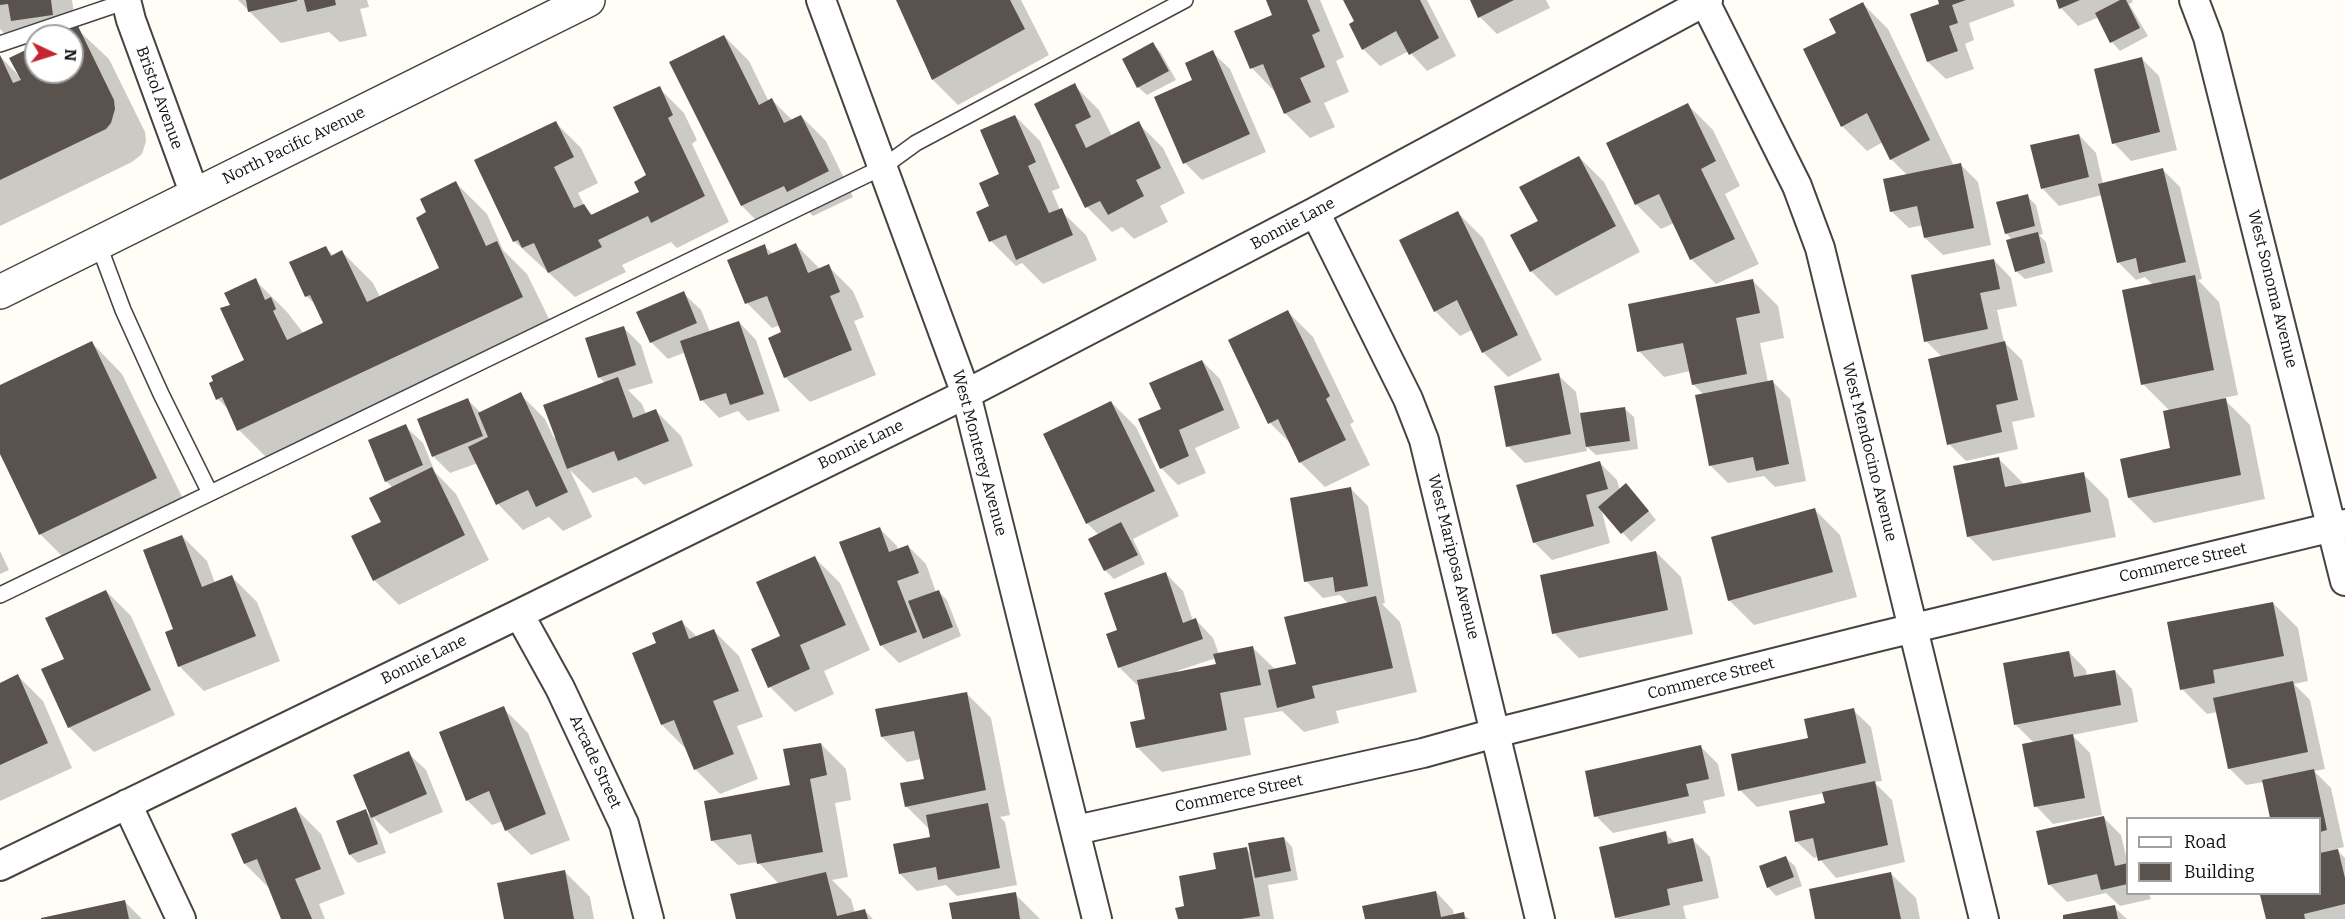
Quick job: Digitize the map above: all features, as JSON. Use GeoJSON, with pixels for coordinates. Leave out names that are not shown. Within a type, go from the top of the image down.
{"type":"FeatureCollection","features":[{"type":"Feature","properties":{"kind":"street","name":"West Monterey Avenue"},"geometry":{"type":"LineString","coordinates":[[820,0],[966,394],[1097,919]]}},
{"type":"Feature","properties":{"kind":"street","name":"West Sonoma Avenue"},"geometry":{"type":"LineString","coordinates":[[2194,0],[2211,48],[2338,526],[2345,581]]}},
{"type":"Feature","properties":{"kind":"street","name":"Bristol Avenue"},"geometry":{"type":"LineString","coordinates":[[126,1],[195,195]]}},
{"type":"Feature","properties":{"kind":"street","name":"Bonnie Lane"},"geometry":{"type":"LineString","coordinates":[[0,866],[966,394],[1315,212],[1707,1]]}},
{"type":"Feature","properties":{"kind":"street","name":"West Mendocino Avenue"},"geometry":{"type":"LineString","coordinates":[[1707,1],[1797,186],[1820,248],[1911,628],[1984,919]]}},
{"type":"Feature","properties":{"kind":"street","name":"North Pacific Avenue"},"geometry":{"type":"LineString","coordinates":[[0,292],[569,4]]}},
{"type":"Feature","properties":{"kind":"street","name":"West Mariposa Avenue"},"geometry":{"type":"LineString","coordinates":[[1315,212],[1408,399],[1424,440],[1540,919]]}},
{"type":"Feature","properties":{"kind":"street","name":"Commerce Street"},"geometry":{"type":"LineString","coordinates":[[1076,830],[1423,753],[1911,628],[2338,526]]}},
{"type":"Feature","properties":{"kind":"street","name":"Arcade Street"},"geometry":{"type":"LineString","coordinates":[[519,614],[560,688],[624,824],[649,919]]}},
{"type":"Feature","properties":{"kind":"street"},"geometry":{"type":"LineString","coordinates":[[127,804],[181,919]]}},
{"type":"Feature","properties":{"kind":"lane"},"geometry":{"type":"LineString","coordinates":[[0,595],[883,167],[916,142],[1185,0]]}},
{"type":"Feature","properties":{"kind":"lane"},"geometry":{"type":"LineString","coordinates":[[0,44],[126,1]]}},
{"type":"Feature","properties":{"kind":"lane"},"geometry":{"type":"LineString","coordinates":[[98,243],[123,310],[210,493]]}},
{"type":"Feature","properties":{"kind":"building"},"geometry":{"type":"Polygon","coordinates":[[[0,0],[51,0],[53,15],[11,21],[8,4],[0,5],[0,0]]]}},
{"type":"Feature","properties":{"kind":"building"},"geometry":{"type":"Polygon","coordinates":[[[246,0],[297,0],[297,1],[248,12],[246,0]]]}},
{"type":"Feature","properties":{"kind":"building"},"geometry":{"type":"Polygon","coordinates":[[[304,0],[335,0],[336,5],[307,12],[304,0]]]}},
{"type":"Feature","properties":{"kind":"building"},"geometry":{"type":"Polygon","coordinates":[[[896,0],[1010,0],[1025,29],[932,80],[896,0]]]}},
{"type":"Feature","properties":{"kind":"building"},"geometry":{"type":"Polygon","coordinates":[[[1266,0],[1307,0],[1320,31],[1312,35],[1325,67],[1300,78],[1311,102],[1284,114],[1263,64],[1250,69],[1234,31],[1272,15],[1266,0]]]}},
{"type":"Feature","properties":{"kind":"building"},"geometry":{"type":"Polygon","coordinates":[[[1343,0],[1420,0],[1439,38],[1409,55],[1396,31],[1362,50],[1349,24],[1354,21],[1343,0]]]}},
{"type":"Feature","properties":{"kind":"building"},"geometry":{"type":"Polygon","coordinates":[[[1470,0],[1514,0],[1478,18],[1470,0]]]}},
{"type":"Feature","properties":{"kind":"building"},"geometry":{"type":"Polygon","coordinates":[[[1938,0],[1966,0],[1952,5],[1958,23],[1949,26],[1958,51],[1927,62],[1910,14],[1939,4],[1938,0]]]}},
{"type":"Feature","properties":{"kind":"building"},"geometry":{"type":"Polygon","coordinates":[[[2056,0],[2080,0],[2059,9],[2056,0]]]}},
{"type":"Feature","properties":{"kind":"building"},"geometry":{"type":"Polygon","coordinates":[[[2120,0],[2126,0],[2140,28],[2110,43],[2095,13],[2120,0]]]}},
{"type":"Feature","properties":{"kind":"building"},"geometry":{"type":"Polygon","coordinates":[[[1863,2],[1930,140],[1890,160],[1867,113],[1841,127],[1803,49],[1836,33],[1829,19],[1863,2]]]}},
{"type":"Feature","properties":{"kind":"building"},"geometry":{"type":"Polygon","coordinates":[[[724,35],[759,105],[772,98],[784,123],[801,115],[829,171],[787,192],[784,186],[741,206],[669,62],[724,35]]]}},
{"type":"Feature","properties":{"kind":"building"},"geometry":{"type":"Polygon","coordinates":[[[84,38],[114,100],[115,109],[111,123],[106,129],[0,180],[0,55],[13,83],[21,80],[9,58],[24,51],[24,84],[84,84],[84,38]]]}},
{"type":"Feature","properties":{"kind":"building"},"geometry":{"type":"Polygon","coordinates":[[[1153,42],[1169,71],[1137,88],[1122,59],[1153,42]]]}},
{"type":"Feature","properties":{"kind":"building"},"geometry":{"type":"Polygon","coordinates":[[[1213,50],[1250,134],[1183,164],[1154,97],[1192,80],[1185,63],[1213,50]]]}},
{"type":"Feature","properties":{"kind":"building"},"geometry":{"type":"Polygon","coordinates":[[[2142,57],[2160,132],[2112,144],[2094,69],[2142,57]]]}},
{"type":"Feature","properties":{"kind":"building"},"geometry":{"type":"Polygon","coordinates":[[[1075,83],[1091,117],[1075,125],[1086,148],[1139,121],[1161,168],[1136,180],[1144,196],[1108,215],[1100,201],[1085,208],[1034,104],[1075,83]]]}},
{"type":"Feature","properties":{"kind":"building"},"geometry":{"type":"Polygon","coordinates":[[[660,86],[673,115],[668,118],[705,196],[651,223],[648,216],[598,240],[602,247],[548,273],[534,243],[522,248],[518,240],[513,242],[474,160],[556,121],[574,157],[554,167],[574,208],[584,204],[591,215],[639,192],[634,182],[646,175],[613,107],[660,86]]]}},
{"type":"Feature","properties":{"kind":"building"},"geometry":{"type":"Polygon","coordinates":[[[1688,103],[1716,161],[1701,169],[1735,239],[1690,260],[1659,194],[1635,205],[1606,143],[1688,103]]]}},
{"type":"Feature","properties":{"kind":"building"},"geometry":{"type":"Polygon","coordinates":[[[1015,115],[1036,162],[1028,166],[1049,213],[1062,208],[1073,235],[1016,260],[1006,235],[989,242],[976,212],[989,206],[979,183],[999,174],[980,130],[1015,115]]]}},
{"type":"Feature","properties":{"kind":"building"},"geometry":{"type":"Polygon","coordinates":[[[2079,134],[2089,177],[2041,189],[2030,145],[2079,134]]]}},
{"type":"Feature","properties":{"kind":"building"},"geometry":{"type":"Polygon","coordinates":[[[1579,156],[1616,226],[1530,272],[1510,235],[1538,221],[1519,187],[1579,156]]]}},
{"type":"Feature","properties":{"kind":"building"},"geometry":{"type":"Polygon","coordinates":[[[1961,163],[1974,228],[1924,238],[1917,206],[1890,212],[1883,179],[1961,163]]]}},
{"type":"Feature","properties":{"kind":"building"},"geometry":{"type":"Polygon","coordinates":[[[2163,168],[2186,262],[2139,273],[2136,258],[2117,263],[2098,184],[2163,168]]]}},
{"type":"Feature","properties":{"kind":"building"},"geometry":{"type":"Polygon","coordinates":[[[456,181],[486,246],[497,241],[523,297],[237,431],[222,397],[216,400],[209,383],[213,381],[211,376],[244,360],[220,308],[230,305],[224,293],[256,278],[265,300],[271,297],[276,309],[273,311],[287,340],[323,323],[310,295],[305,297],[289,262],[326,246],[331,256],[342,250],[367,302],[439,268],[416,218],[426,212],[420,199],[456,181]]]}},
{"type":"Feature","properties":{"kind":"building"},"geometry":{"type":"Polygon","coordinates":[[[2028,194],[2035,226],[2005,234],[1996,202],[2028,194]]]}},
{"type":"Feature","properties":{"kind":"building"},"geometry":{"type":"Polygon","coordinates":[[[1458,211],[1518,335],[1482,353],[1457,300],[1434,312],[1399,240],[1458,211]]]}},
{"type":"Feature","properties":{"kind":"building"},"geometry":{"type":"Polygon","coordinates":[[[2038,232],[2045,263],[2015,272],[2006,240],[2038,232]]]}},
{"type":"Feature","properties":{"kind":"building"},"geometry":{"type":"Polygon","coordinates":[[[796,243],[808,273],[829,264],[840,292],[830,296],[852,350],[784,378],[768,338],[781,332],[767,296],[745,304],[727,260],[765,244],[768,255],[796,243]]]}},
{"type":"Feature","properties":{"kind":"building"},"geometry":{"type":"Polygon","coordinates":[[[1994,259],[2000,289],[1980,293],[1988,329],[1924,342],[1911,275],[1994,259]]]}},
{"type":"Feature","properties":{"kind":"building"},"geometry":{"type":"Polygon","coordinates":[[[2195,275],[2214,370],[2141,385],[2122,290],[2195,275]]]}},
{"type":"Feature","properties":{"kind":"building"},"geometry":{"type":"Polygon","coordinates":[[[1753,279],[1760,313],[1736,318],[1747,374],[1692,385],[1683,343],[1637,352],[1628,304],[1753,279]]]}},
{"type":"Feature","properties":{"kind":"building"},"geometry":{"type":"Polygon","coordinates":[[[684,291],[697,323],[650,343],[636,312],[684,291]]]}},
{"type":"Feature","properties":{"kind":"building"},"geometry":{"type":"Polygon","coordinates":[[[1288,310],[1330,396],[1326,399],[1346,440],[1299,463],[1278,419],[1268,424],[1228,340],[1288,310]]]}},
{"type":"Feature","properties":{"kind":"building"},"geometry":{"type":"Polygon","coordinates":[[[739,321],[764,394],[730,405],[726,393],[700,401],[680,341],[739,321]]]}},
{"type":"Feature","properties":{"kind":"building"},"geometry":{"type":"Polygon","coordinates":[[[624,326],[636,365],[598,378],[585,338],[624,326]]]}},
{"type":"Feature","properties":{"kind":"building"},"geometry":{"type":"Polygon","coordinates":[[[92,341],[157,478],[39,535],[0,454],[0,385],[92,341]]]}},
{"type":"Feature","properties":{"kind":"building"},"geometry":{"type":"Polygon","coordinates":[[[2005,341],[2018,400],[1996,405],[2002,432],[1947,445],[1928,359],[2005,341]]]}},
{"type":"Feature","properties":{"kind":"building"},"geometry":{"type":"Polygon","coordinates":[[[1202,360],[1224,410],[1179,430],[1189,456],[1160,469],[1138,419],[1161,409],[1149,383],[1202,360]]]}},
{"type":"Feature","properties":{"kind":"building"},"geometry":{"type":"Polygon","coordinates":[[[1559,373],[1571,434],[1506,447],[1494,386],[1559,373]]]}},
{"type":"Feature","properties":{"kind":"building"},"geometry":{"type":"Polygon","coordinates":[[[618,377],[633,418],[656,409],[669,441],[618,461],[614,451],[567,469],[543,405],[618,377]]]}},
{"type":"Feature","properties":{"kind":"building"},"geometry":{"type":"Polygon","coordinates":[[[1773,380],[1789,464],[1756,471],[1753,457],[1709,466],[1695,395],[1773,380]]]}},
{"type":"Feature","properties":{"kind":"building"},"geometry":{"type":"Polygon","coordinates":[[[521,392],[568,492],[536,507],[528,490],[496,505],[468,447],[488,437],[478,413],[521,392]]]}},
{"type":"Feature","properties":{"kind":"building"},"geometry":{"type":"Polygon","coordinates":[[[468,398],[483,436],[432,457],[417,419],[468,398]]]}},
{"type":"Feature","properties":{"kind":"building"},"geometry":{"type":"Polygon","coordinates":[[[2226,398],[2241,475],[2128,498],[2120,459],[2170,448],[2163,411],[2226,398]]]}},
{"type":"Feature","properties":{"kind":"building"},"geometry":{"type":"Polygon","coordinates":[[[1111,401],[1155,491],[1086,524],[1043,434],[1111,401]]]}},
{"type":"Feature","properties":{"kind":"building"},"geometry":{"type":"Polygon","coordinates":[[[1625,407],[1630,441],[1586,447],[1580,413],[1625,407]]]}},
{"type":"Feature","properties":{"kind":"building"},"geometry":{"type":"Polygon","coordinates":[[[406,424],[423,465],[385,482],[368,440],[406,424]]]}},
{"type":"Feature","properties":{"kind":"building"},"geometry":{"type":"Polygon","coordinates":[[[1999,457],[2005,487],[2084,472],[2091,512],[1967,537],[1953,466],[1999,457]]]}},
{"type":"Feature","properties":{"kind":"building"},"geometry":{"type":"Polygon","coordinates":[[[1600,461],[1608,489],[1586,495],[1594,526],[1533,543],[1516,485],[1600,461]]]}},
{"type":"Feature","properties":{"kind":"building"},"geometry":{"type":"Polygon","coordinates":[[[432,467],[465,535],[373,581],[351,536],[381,522],[369,498],[432,467]]]}},
{"type":"Feature","properties":{"kind":"building"},"geometry":{"type":"Polygon","coordinates":[[[1626,483],[1649,511],[1621,534],[1598,507],[1626,483]]]}},
{"type":"Feature","properties":{"kind":"building"},"geometry":{"type":"Polygon","coordinates":[[[1351,487],[1368,586],[1335,592],[1333,577],[1304,582],[1290,498],[1351,487]]]}},
{"type":"Feature","properties":{"kind":"building"},"geometry":{"type":"Polygon","coordinates":[[[1815,508],[1833,572],[1728,601],[1711,537],[1815,508]]]}},
{"type":"Feature","properties":{"kind":"building"},"geometry":{"type":"Polygon","coordinates":[[[1121,522],[1138,555],[1104,571],[1088,539],[1121,522]]]}},
{"type":"Feature","properties":{"kind":"building"},"geometry":{"type":"Polygon","coordinates":[[[880,527],[889,552],[908,545],[919,573],[897,581],[917,632],[880,646],[839,542],[880,527]]]}},
{"type":"Feature","properties":{"kind":"building"},"geometry":{"type":"Polygon","coordinates":[[[182,535],[202,587],[232,575],[256,636],[178,667],[165,632],[173,629],[143,550],[182,535]]]}},
{"type":"Feature","properties":{"kind":"building"},"geometry":{"type":"Polygon","coordinates":[[[1656,551],[1668,610],[1552,634],[1540,575],[1656,551]]]}},
{"type":"Feature","properties":{"kind":"building"},"geometry":{"type":"Polygon","coordinates":[[[815,556],[846,625],[800,645],[810,669],[768,688],[751,649],[780,636],[756,582],[815,556]]]}},
{"type":"Feature","properties":{"kind":"building"},"geometry":{"type":"Polygon","coordinates":[[[1166,572],[1183,623],[1196,618],[1203,639],[1118,668],[1106,634],[1117,630],[1104,593],[1166,572]]]}},
{"type":"Feature","properties":{"kind":"building"},"geometry":{"type":"Polygon","coordinates":[[[106,590],[151,690],[68,728],[41,669],[64,659],[45,618],[106,590]]]}},
{"type":"Feature","properties":{"kind":"building"},"geometry":{"type":"Polygon","coordinates":[[[939,590],[953,627],[923,639],[908,601],[939,590]]]}},
{"type":"Feature","properties":{"kind":"building"},"geometry":{"type":"Polygon","coordinates":[[[1376,596],[1393,668],[1312,686],[1315,698],[1277,708],[1268,670],[1296,664],[1284,617],[1376,596]]]}},
{"type":"Feature","properties":{"kind":"building"},"geometry":{"type":"Polygon","coordinates":[[[2273,602],[2284,656],[2213,670],[2215,683],[2180,690],[2167,622],[2273,602]]]}},
{"type":"Feature","properties":{"kind":"building"},"geometry":{"type":"Polygon","coordinates":[[[682,620],[689,639],[714,629],[739,691],[713,701],[734,754],[694,770],[674,720],[661,725],[632,653],[656,643],[652,633],[682,620]]]}},
{"type":"Feature","properties":{"kind":"building"},"geometry":{"type":"Polygon","coordinates":[[[1253,646],[1261,685],[1220,693],[1227,730],[1136,748],[1130,722],[1145,719],[1137,680],[1216,664],[1213,654],[1253,646]]]}},
{"type":"Feature","properties":{"kind":"building"},"geometry":{"type":"Polygon","coordinates":[[[2069,651],[2074,677],[2115,670],[2121,705],[2014,725],[2003,663],[2069,651]]]}},
{"type":"Feature","properties":{"kind":"building"},"geometry":{"type":"Polygon","coordinates":[[[18,674],[48,743],[0,765],[0,683],[18,674]]]}},
{"type":"Feature","properties":{"kind":"building"},"geometry":{"type":"Polygon","coordinates":[[[2293,681],[2308,752],[2228,769],[2213,698],[2293,681]]]}},
{"type":"Feature","properties":{"kind":"building"},"geometry":{"type":"Polygon","coordinates":[[[967,692],[986,790],[905,807],[900,783],[924,779],[914,731],[881,737],[875,709],[967,692]]]}},
{"type":"Feature","properties":{"kind":"building"},"geometry":{"type":"Polygon","coordinates":[[[504,706],[546,814],[505,831],[489,791],[466,801],[439,732],[504,706]]]}},
{"type":"Feature","properties":{"kind":"building"},"geometry":{"type":"Polygon","coordinates":[[[1854,708],[1866,763],[1738,791],[1731,754],[1808,738],[1804,719],[1854,708]]]}},
{"type":"Feature","properties":{"kind":"building"},"geometry":{"type":"Polygon","coordinates":[[[2073,734],[2085,798],[2034,807],[2022,744],[2073,734]]]}},
{"type":"Feature","properties":{"kind":"building"},"geometry":{"type":"Polygon","coordinates":[[[821,743],[827,775],[810,779],[823,852],[757,864],[751,834],[711,841],[704,801],[790,785],[783,749],[821,743]]]}},
{"type":"Feature","properties":{"kind":"building"},"geometry":{"type":"Polygon","coordinates":[[[1701,745],[1709,779],[1686,784],[1689,796],[1594,817],[1585,771],[1701,745]]]}},
{"type":"Feature","properties":{"kind":"building"},"geometry":{"type":"Polygon","coordinates":[[[409,751],[427,794],[371,818],[353,775],[409,751]]]}},
{"type":"Feature","properties":{"kind":"building"},"geometry":{"type":"Polygon","coordinates":[[[2314,769],[2327,830],[2321,832],[2321,817],[2270,817],[2262,780],[2314,769]]]}},
{"type":"Feature","properties":{"kind":"building"},"geometry":{"type":"Polygon","coordinates":[[[1875,781],[1888,845],[1818,861],[1813,838],[1795,842],[1789,811],[1825,803],[1822,792],[1875,781]]]}},
{"type":"Feature","properties":{"kind":"building"},"geometry":{"type":"Polygon","coordinates":[[[988,803],[1000,868],[938,880],[936,867],[899,874],[893,844],[930,837],[926,815],[988,803]]]}},
{"type":"Feature","properties":{"kind":"building"},"geometry":{"type":"Polygon","coordinates":[[[296,807],[321,869],[295,879],[312,919],[281,919],[257,859],[244,864],[231,834],[296,807]]]}},
{"type":"Feature","properties":{"kind":"building"},"geometry":{"type":"Polygon","coordinates":[[[366,809],[378,844],[349,855],[336,821],[366,809]]]}},
{"type":"Feature","properties":{"kind":"building"},"geometry":{"type":"Polygon","coordinates":[[[2104,816],[2115,866],[2126,863],[2126,884],[2101,890],[2097,874],[2048,885],[2036,831],[2104,816]]]}},
{"type":"Feature","properties":{"kind":"building"},"geometry":{"type":"Polygon","coordinates":[[[1666,831],[1668,844],[1693,838],[1703,881],[1667,889],[1670,905],[1615,918],[1599,847],[1666,831]]]}},
{"type":"Feature","properties":{"kind":"building"},"geometry":{"type":"Polygon","coordinates":[[[1284,837],[1291,871],[1255,878],[1248,843],[1284,837]]]}},
{"type":"Feature","properties":{"kind":"building"},"geometry":{"type":"Polygon","coordinates":[[[1247,847],[1260,916],[1241,919],[1178,919],[1175,908],[1184,906],[1179,876],[1216,869],[1213,853],[1247,847]]]}},
{"type":"Feature","properties":{"kind":"building"},"geometry":{"type":"Polygon","coordinates":[[[2338,849],[2345,878],[2345,904],[2304,914],[2305,919],[2266,919],[2260,895],[2321,895],[2321,853],[2338,849]]]}},
{"type":"Feature","properties":{"kind":"building"},"geometry":{"type":"Polygon","coordinates":[[[1786,856],[1794,877],[1767,888],[1759,866],[1786,856]]]}},
{"type":"Feature","properties":{"kind":"building"},"geometry":{"type":"Polygon","coordinates":[[[565,870],[574,919],[504,919],[497,883],[565,870]]]}},
{"type":"Feature","properties":{"kind":"building"},"geometry":{"type":"Polygon","coordinates":[[[826,872],[837,916],[865,909],[868,919],[736,919],[730,894],[826,872]]]}},
{"type":"Feature","properties":{"kind":"building"},"geometry":{"type":"Polygon","coordinates":[[[1891,872],[1901,919],[1815,919],[1809,889],[1891,872]]]}},
{"type":"Feature","properties":{"kind":"building"},"geometry":{"type":"Polygon","coordinates":[[[1436,891],[1441,917],[1464,912],[1465,919],[1365,919],[1362,906],[1436,891]]]}},
{"type":"Feature","properties":{"kind":"building"},"geometry":{"type":"Polygon","coordinates":[[[1016,892],[1020,919],[952,919],[949,903],[1016,892]]]}},
{"type":"Feature","properties":{"kind":"building"},"geometry":{"type":"Polygon","coordinates":[[[125,900],[129,919],[41,919],[41,918],[125,900]]]}},
{"type":"Feature","properties":{"kind":"building"},"geometry":{"type":"Polygon","coordinates":[[[2115,905],[2118,919],[2063,919],[2063,915],[2115,905]]]}}]}
